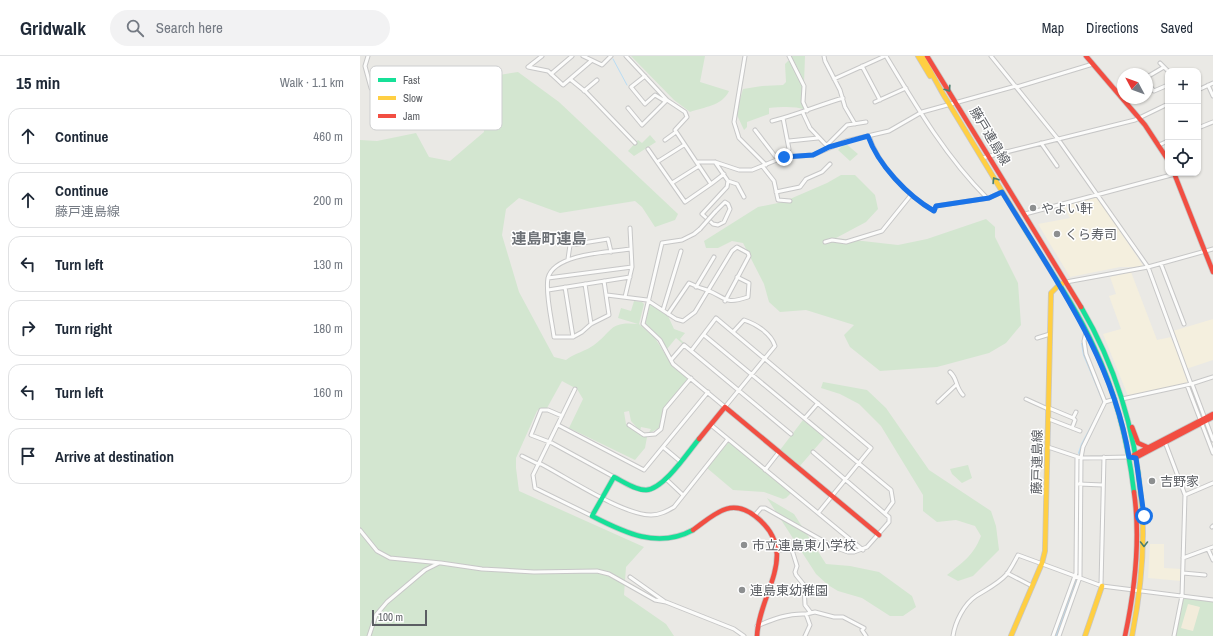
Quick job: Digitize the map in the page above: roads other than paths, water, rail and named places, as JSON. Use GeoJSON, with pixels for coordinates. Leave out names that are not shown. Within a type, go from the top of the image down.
{"type":"FeatureCollection","features":[{"type":"Feature","properties":{"kind":"street"},"geometry":{"type":"LineString","coordinates":[[368,56],[365,66],[370,84]]}},
{"type":"Feature","properties":{"kind":"street"},"geometry":{"type":"LineString","coordinates":[[542,56],[528,67],[548,71],[564,85],[591,61]]}},
{"type":"Feature","properties":{"kind":"street"},"geometry":{"type":"LineString","coordinates":[[551,74],[572,56]]}},
{"type":"Feature","properties":{"kind":"street"},"geometry":{"type":"LineString","coordinates":[[583,56],[591,61],[602,64],[611,56]]}},
{"type":"Feature","properties":{"kind":"street"},"geometry":{"type":"LineString","coordinates":[[626,56],[666,100]]}},
{"type":"Feature","properties":{"kind":"street"},"geometry":{"type":"LineString","coordinates":[[745,56],[734,122],[739,138],[764,166],[774,181],[776,192],[780,201],[790,201]]}},
{"type":"Feature","properties":{"kind":"street"},"geometry":{"type":"LineString","coordinates":[[789,56],[804,86],[803,102],[807,112]]}},
{"type":"Feature","properties":{"kind":"street"},"geometry":{"type":"LineString","coordinates":[[824,56],[843,98],[845,107],[855,124]]}},
{"type":"Feature","properties":{"kind":"street"},"geometry":{"type":"LineString","coordinates":[[834,79],[886,56],[921,112],[962,170],[989,198]]}},
{"type":"Feature","properties":{"kind":"street"},"geometry":{"type":"LineString","coordinates":[[918,56],[925,71],[937,85]]}},
{"type":"Feature","properties":{"kind":"street","name":"藤戸連島線"},"geometry":{"type":"LineString","coordinates":[[922,56],[937,85],[1059,285],[1051,293],[1046,534],[1042,563],[1012,636]]}},
{"type":"Feature","properties":{"kind":"street","name":"藤戸連島線"},"geometry":{"type":"LineString","coordinates":[[929,56],[935,70],[957,103],[1066,282],[1101,344],[1122,398],[1128,418]]}},
{"type":"Feature","properties":{"kind":"street"},"geometry":{"type":"LineString","coordinates":[[991,56],[1057,139],[1098,195],[1147,267],[1203,421],[1213,453]]}},
{"type":"Feature","properties":{"kind":"street"},"geometry":{"type":"LineString","coordinates":[[1086,56],[1139,117],[1165,155]]}},
{"type":"Feature","properties":{"kind":"street"},"geometry":{"type":"LineString","coordinates":[[1153,73],[1164,67],[1160,63]]}},
{"type":"Feature","properties":{"kind":"street"},"geometry":{"type":"LineString","coordinates":[[672,184],[698,164],[715,162],[745,170],[752,170],[764,166],[776,159],[789,156],[813,155],[828,146],[889,131],[921,112],[1093,64]]}},
{"type":"Feature","properties":{"kind":"street"},"geometry":{"type":"LineString","coordinates":[[862,66],[880,100]]}},
{"type":"Feature","properties":{"kind":"street"},"geometry":{"type":"LineString","coordinates":[[645,76],[631,87],[645,104],[655,95],[686,112],[687,117],[675,130],[676,132],[665,140]]}},
{"type":"Feature","properties":{"kind":"street"},"geometry":{"type":"LineString","coordinates":[[570,79],[584,91],[635,143]]}},
{"type":"Feature","properties":{"kind":"street"},"geometry":{"type":"LineString","coordinates":[[584,91],[597,80]]}},
{"type":"Feature","properties":{"kind":"street"},"geometry":{"type":"LineString","coordinates":[[1201,88],[1213,83]]}},
{"type":"Feature","properties":{"kind":"street"},"geometry":{"type":"LineString","coordinates":[[1208,85],[1213,96]]}},
{"type":"Feature","properties":{"kind":"street"},"geometry":{"type":"LineString","coordinates":[[1153,90],[1154,91],[1165,86]]}},
{"type":"Feature","properties":{"kind":"street"},"geometry":{"type":"LineString","coordinates":[[875,102],[906,88]]}},
{"type":"Feature","properties":{"kind":"street"},"geometry":{"type":"LineString","coordinates":[[772,121],[807,112],[821,104],[843,98]]}},
{"type":"Feature","properties":{"kind":"street"},"geometry":{"type":"LineString","coordinates":[[628,108],[642,125],[666,100]]}},
{"type":"Feature","properties":{"kind":"street"},"geometry":{"type":"LineString","coordinates":[[982,158],[1139,117],[1165,105]]}},
{"type":"Feature","properties":{"kind":"street"},"geometry":{"type":"LineString","coordinates":[[803,113],[810,128],[818,138],[828,146]]}},
{"type":"Feature","properties":{"kind":"street"},"geometry":{"type":"LineString","coordinates":[[783,118],[789,141],[789,149]]}},
{"type":"Feature","properties":{"kind":"street"},"geometry":{"type":"LineString","coordinates":[[828,146],[844,127],[866,122]]}},
{"type":"Feature","properties":{"kind":"street"},"geometry":{"type":"LineString","coordinates":[[1201,127],[1213,122]]}},
{"type":"Feature","properties":{"kind":"street"},"geometry":{"type":"LineString","coordinates":[[755,130],[775,156],[785,154],[789,156]]}},
{"type":"Feature","properties":{"kind":"street"},"geometry":{"type":"LineString","coordinates":[[676,132],[711,184]]}},
{"type":"Feature","properties":{"kind":"street"},"geometry":{"type":"LineString","coordinates":[[868,136],[879,156],[900,184],[911,195],[934,211],[936,206],[989,198],[1002,192]]}},
{"type":"Feature","properties":{"kind":"street"},"geometry":{"type":"LineString","coordinates":[[789,141],[818,138]]}},
{"type":"Feature","properties":{"kind":"street"},"geometry":{"type":"LineString","coordinates":[[1159,145],[1165,142]]}},
{"type":"Feature","properties":{"kind":"street"},"geometry":{"type":"LineString","coordinates":[[1041,143],[1057,166]]}},
{"type":"Feature","properties":{"kind":"street"},"geometry":{"type":"LineString","coordinates":[[658,162],[684,145]]}},
{"type":"Feature","properties":{"kind":"street"},"geometry":{"type":"LineString","coordinates":[[648,149],[685,202],[724,174]]}},
{"type":"Feature","properties":{"kind":"street"},"geometry":{"type":"LineString","coordinates":[[715,162],[728,181],[727,187],[702,214],[716,225],[724,222],[728,215],[730,209],[726,202],[722,203],[715,212],[700,229],[694,234],[682,240],[662,242],[647,300],[643,324],[660,340],[671,360],[691,378],[879,535]]}},
{"type":"Feature","properties":{"kind":"street"},"geometry":{"type":"LineString","coordinates":[[776,192],[800,187],[806,179],[822,172],[830,164]]}},
{"type":"Feature","properties":{"kind":"street"},"geometry":{"type":"LineString","coordinates":[[1024,214],[1167,176]]}},
{"type":"Feature","properties":{"kind":"street"},"geometry":{"type":"LineString","coordinates":[[1175,176],[1213,272]]}},
{"type":"Feature","properties":{"kind":"street"},"geometry":{"type":"LineString","coordinates":[[728,181],[737,184],[744,197]]}},
{"type":"Feature","properties":{"kind":"street"},"geometry":{"type":"LineString","coordinates":[[825,242],[832,240],[846,242],[882,231],[911,195]]}},
{"type":"Feature","properties":{"kind":"street"},"geometry":{"type":"LineString","coordinates":[[625,297],[632,266],[630,228]]}},
{"type":"Feature","properties":{"kind":"street"},"geometry":{"type":"LineString","coordinates":[[568,259],[570,245],[608,238],[611,252]]}},
{"type":"Feature","properties":{"kind":"street"},"geometry":{"type":"LineString","coordinates":[[607,295],[647,300],[680,321],[687,319],[695,312],[732,250],[737,247],[748,253],[749,256],[725,301]]}},
{"type":"Feature","properties":{"kind":"street"},"geometry":{"type":"LineString","coordinates":[[1125,636],[1133,590],[1137,535],[1135,490],[1129,457],[1114,399],[1100,359],[1059,285],[1066,282],[1161,264],[1205,252],[1213,248]]}},
{"type":"Feature","properties":{"kind":"street"},"geometry":{"type":"LineString","coordinates":[[604,281],[609,315],[591,324],[582,332],[573,337],[554,336],[548,290],[548,278],[551,272],[568,259],[631,249]]}},
{"type":"Feature","properties":{"kind":"street"},"geometry":{"type":"LineString","coordinates":[[662,310],[681,251]]}},
{"type":"Feature","properties":{"kind":"street"},"geometry":{"type":"LineString","coordinates":[[696,287],[714,257]]}},
{"type":"Feature","properties":{"kind":"street"},"geometry":{"type":"LineString","coordinates":[[1161,264],[1184,324]]}},
{"type":"Feature","properties":{"kind":"street"},"geometry":{"type":"LineString","coordinates":[[548,278],[632,266]]}},
{"type":"Feature","properties":{"kind":"street"},"geometry":{"type":"LineString","coordinates":[[548,290],[630,277]]}},
{"type":"Feature","properties":{"kind":"street"},"geometry":{"type":"LineString","coordinates":[[668,314],[689,283],[707,290],[725,301],[735,301],[748,297],[749,283],[737,277]]}},
{"type":"Feature","properties":{"kind":"street"},"geometry":{"type":"LineString","coordinates":[[585,284],[591,324]]}},
{"type":"Feature","properties":{"kind":"street"},"geometry":{"type":"LineString","coordinates":[[565,287],[573,337]]}},
{"type":"Feature","properties":{"kind":"street"},"geometry":{"type":"LineString","coordinates":[[691,351],[716,318],[871,448],[819,512]]}},
{"type":"Feature","properties":{"kind":"street"},"geometry":{"type":"LineString","coordinates":[[562,416],[548,410],[539,411],[531,435],[641,490],[655,489],[681,462],[764,358],[776,346],[773,340],[760,328],[744,320],[733,332]]}},
{"type":"Feature","properties":{"kind":"street"},"geometry":{"type":"LineString","coordinates":[[1086,332],[1084,341],[1086,354],[1105,402]]}},
{"type":"Feature","properties":{"kind":"street"},"geometry":{"type":"LineString","coordinates":[[1037,338],[1051,334]]}},
{"type":"Feature","properties":{"kind":"street"},"geometry":{"type":"LineString","coordinates":[[704,335],[891,490],[893,502],[885,513]]}},
{"type":"Feature","properties":{"kind":"street"},"geometry":{"type":"LineString","coordinates":[[671,360],[684,345],[791,434]]}},
{"type":"Feature","properties":{"kind":"street"},"geometry":{"type":"LineString","coordinates":[[950,372],[955,377],[956,385],[962,395]]}},
{"type":"Feature","properties":{"kind":"street"},"geometry":{"type":"LineString","coordinates":[[1122,398],[1190,385],[1213,377]]}},
{"type":"Feature","properties":{"kind":"street"},"geometry":{"type":"LineString","coordinates":[[629,425],[644,435],[650,436],[655,434],[661,429],[665,409],[691,378]]}},
{"type":"Feature","properties":{"kind":"street"},"geometry":{"type":"LineString","coordinates":[[938,402],[956,385]]}},
{"type":"Feature","properties":{"kind":"street"},"geometry":{"type":"LineString","coordinates":[[575,389],[533,475],[535,488],[592,516],[630,532],[659,540],[672,539],[689,533],[725,509],[738,507],[755,515],[769,529],[776,543],[777,550],[774,575],[760,612],[757,626],[757,636]]}},
{"type":"Feature","properties":{"kind":"street"},"geometry":{"type":"LineString","coordinates":[[558,425],[644,470],[708,392]]}},
{"type":"Feature","properties":{"kind":"street"},"geometry":{"type":"LineString","coordinates":[[1026,399],[1073,418]]}},
{"type":"Feature","properties":{"kind":"street"},"geometry":{"type":"LineString","coordinates":[[1059,636],[1080,577],[1079,458],[1105,402],[1114,399]]}},
{"type":"Feature","properties":{"kind":"street"},"geometry":{"type":"LineString","coordinates":[[804,418],[818,403]]}},
{"type":"Feature","properties":{"kind":"street"},"geometry":{"type":"LineString","coordinates":[[1072,428],[1075,420],[1073,418],[1076,412]]}},
{"type":"Feature","properties":{"kind":"street"},"geometry":{"type":"LineString","coordinates":[[1048,447],[1079,458],[1136,456],[1213,416]]}},
{"type":"Feature","properties":{"kind":"street"},"geometry":{"type":"LineString","coordinates":[[1128,418],[1132,424],[1139,446],[1144,448],[1150,447]]}},
{"type":"Feature","properties":{"kind":"street"},"geometry":{"type":"LineString","coordinates":[[1128,418],[1142,491],[1144,522],[1144,554],[1140,591],[1132,636]]}},
{"type":"Feature","properties":{"kind":"street"},"geometry":{"type":"LineString","coordinates":[[1049,419],[1080,431]]}},
{"type":"Feature","properties":{"kind":"street"},"geometry":{"type":"LineString","coordinates":[[1203,421],[1213,440]]}},
{"type":"Feature","properties":{"kind":"street"},"geometry":{"type":"LineString","coordinates":[[711,425],[819,512],[863,550]]}},
{"type":"Feature","properties":{"kind":"street"},"geometry":{"type":"LineString","coordinates":[[522,456],[541,464],[627,510],[653,515],[665,512],[674,506],[728,439]]}},
{"type":"Feature","properties":{"kind":"street"},"geometry":{"type":"LineString","coordinates":[[1136,456],[1150,447],[1165,441]]}},
{"type":"Feature","properties":{"kind":"street"},"geometry":{"type":"LineString","coordinates":[[1165,441],[1185,495],[1182,596],[1174,636]]}},
{"type":"Feature","properties":{"kind":"street"},"geometry":{"type":"LineString","coordinates":[[663,447],[681,462]]}},
{"type":"Feature","properties":{"kind":"street"},"geometry":{"type":"LineString","coordinates":[[765,470],[779,452]]}},
{"type":"Feature","properties":{"kind":"street"},"geometry":{"type":"LineString","coordinates":[[755,515],[761,508],[765,508],[834,547],[848,552],[863,550],[879,535],[890,522],[889,517],[813,452]]}},
{"type":"Feature","properties":{"kind":"street"},"geometry":{"type":"LineString","coordinates":[[1085,636],[1101,586],[1104,457]]}},
{"type":"Feature","properties":{"kind":"street"},"geometry":{"type":"LineString","coordinates":[[592,516],[614,477]]}},
{"type":"Feature","properties":{"kind":"street"},"geometry":{"type":"LineString","coordinates":[[666,479],[683,495]]}},
{"type":"Feature","properties":{"kind":"street"},"geometry":{"type":"LineString","coordinates":[[1185,495],[1213,483]]}},
{"type":"Feature","properties":{"kind":"street"},"geometry":{"type":"LineString","coordinates":[[1079,484],[1103,485]]}},
{"type":"Feature","properties":{"kind":"street"},"geometry":{"type":"LineString","coordinates":[[1053,636],[1075,575],[1079,484]]}},
{"type":"Feature","properties":{"kind":"street"},"geometry":{"type":"LineString","coordinates":[[360,530],[377,551],[390,558],[482,569],[534,572],[597,571],[609,574],[655,600],[666,602],[734,629],[744,636]]}},
{"type":"Feature","properties":{"kind":"street"},"geometry":{"type":"LineString","coordinates":[[1184,558],[1213,547]]}},
{"type":"Feature","properties":{"kind":"street"},"geometry":{"type":"LineString","coordinates":[[1208,548],[1213,560]]}},
{"type":"Feature","properties":{"kind":"street"},"geometry":{"type":"LineString","coordinates":[[777,550],[792,550],[797,566],[795,572],[804,585],[805,604],[811,613]]}},
{"type":"Feature","properties":{"kind":"street"},"geometry":{"type":"LineString","coordinates":[[953,636],[957,621],[966,607],[975,596],[989,589],[1007,574],[1018,555],[1075,575],[1101,586],[1213,600]]}},
{"type":"Feature","properties":{"kind":"street"},"geometry":{"type":"LineString","coordinates":[[369,636],[376,615],[387,602],[425,570],[441,563]]}},
{"type":"Feature","properties":{"kind":"street"},"geometry":{"type":"LineString","coordinates":[[1183,572],[1205,575]]}},
{"type":"Feature","properties":{"kind":"street"},"geometry":{"type":"LineString","coordinates":[[1007,574],[1032,586]]}},
{"type":"Feature","properties":{"kind":"street"},"geometry":{"type":"LineString","coordinates":[[630,577],[666,602]]}},
{"type":"Feature","properties":{"kind":"street"},"geometry":{"type":"LineString","coordinates":[[757,626],[776,618],[811,613],[843,617],[853,621],[864,628],[862,630],[866,636]]}},
{"type":"Feature","properties":{"kind":"street"},"geometry":{"type":"LineString","coordinates":[[805,636],[810,625],[806,614]]}},
{"type":"Feature","properties":{"kind":"water"},"geometry":{"type":"Polygon","coordinates":[[[1081,343],[1083,343],[1084,354],[1104,403],[1080,456],[1078,453],[1081,444],[1103,403],[1083,355],[1081,343]]]}},
{"type":"Feature","properties":{"kind":"water"},"geometry":{"type":"Polygon","coordinates":[[[1078,459],[1080,459],[1079,575],[1057,636],[1055,636],[1077,574],[1078,459]]]}},
{"type":"Feature","properties":{"kind":"waterway"},"geometry":{"type":"LineString","coordinates":[[613,59],[627,85]]}},
{"type":"Feature","properties":{"kind":"place","name":"やよい軒"},"geometry":{"type":"Point","coordinates":[1033,208]}},
{"type":"Feature","properties":{"kind":"place","name":"くら寿司"},"geometry":{"type":"Point","coordinates":[1057,234]}},
{"type":"Feature","properties":{"kind":"place","name":"吉野家"},"geometry":{"type":"Point","coordinates":[1152,481]}},
{"type":"Feature","properties":{"kind":"place","name":"市立連島東小学校"},"geometry":{"type":"Point","coordinates":[744,545]}},
{"type":"Feature","properties":{"kind":"place","name":"連島東幼稚園"},"geometry":{"type":"Point","coordinates":[742,590]}},
{"type":"Feature","properties":{"kind":"district","name":"連島町連島"},"geometry":{"type":"Point","coordinates":[549,238]}}]}
